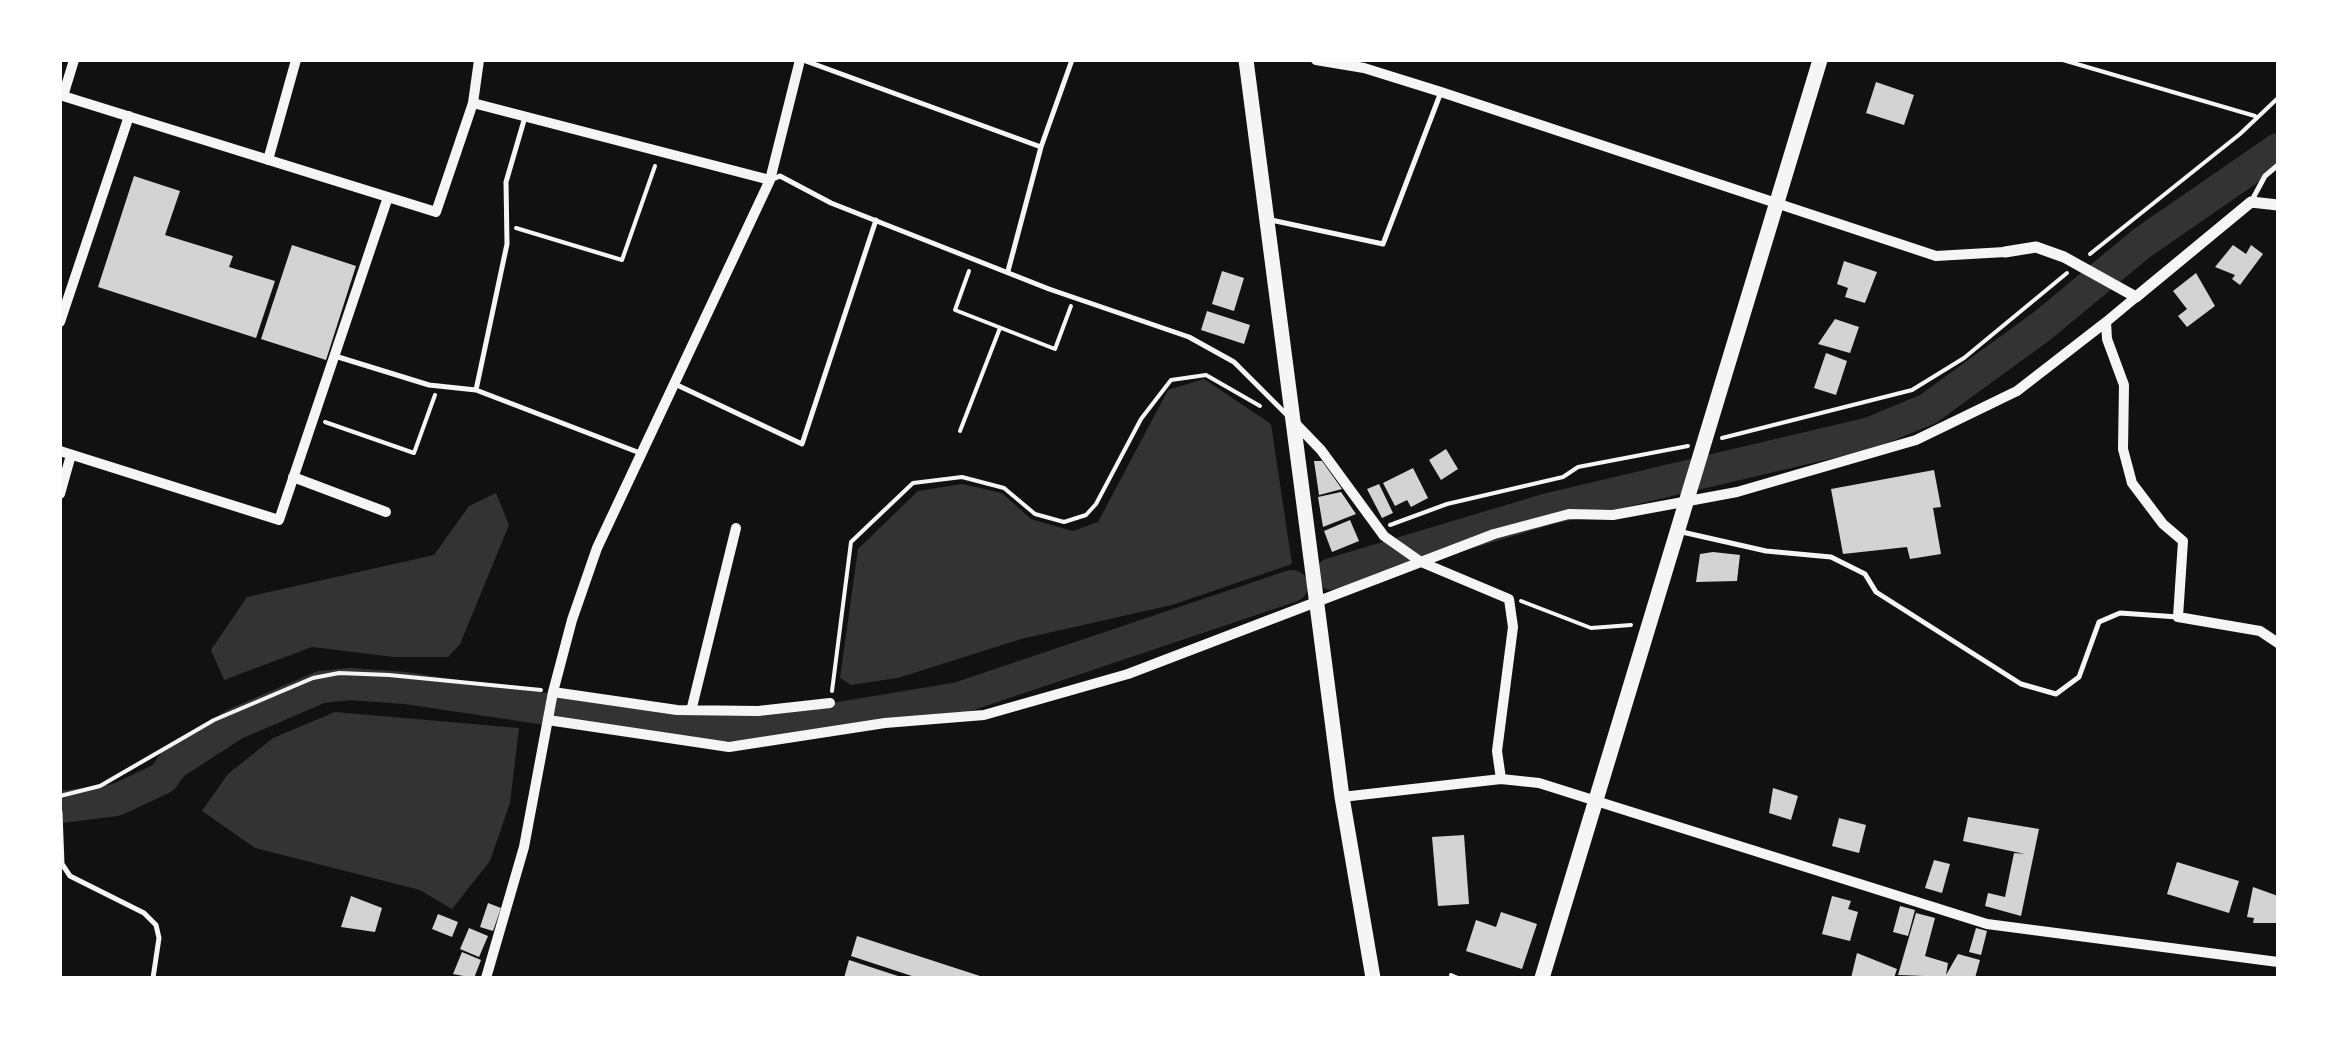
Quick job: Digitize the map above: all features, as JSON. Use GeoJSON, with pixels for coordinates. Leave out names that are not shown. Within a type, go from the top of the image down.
{"type":"FeatureCollection","features":[{"type":"Feature","properties":{"kind":"highway"},"geometry":{"type":"LineString","coordinates":[[1246,60],[1342,798],[1372,978]]}},
{"type":"Feature","properties":{"kind":"highway"},"geometry":{"type":"LineString","coordinates":[[1542,978],[1820,60]]}},
{"type":"Feature","properties":{"kind":"street"},"geometry":{"type":"LineString","coordinates":[[74,60],[63,96],[436,212],[473,102],[480,60]]}},
{"type":"Feature","properties":{"kind":"street"},"geometry":{"type":"LineString","coordinates":[[268,160],[296,60]]}},
{"type":"Feature","properties":{"kind":"street"},"geometry":{"type":"LineString","coordinates":[[486,978],[524,847],[552,694],[597,548],[770,180],[802,60]]}},
{"type":"Feature","properties":{"kind":"street"},"geometry":{"type":"LineString","coordinates":[[1316,60],[1365,64],[1936,256],[2036,247],[2132,294]]}},
{"type":"Feature","properties":{"kind":"street"},"geometry":{"type":"LineString","coordinates":[[473,102],[770,180]]}},
{"type":"Feature","properties":{"kind":"street"},"geometry":{"type":"LineString","coordinates":[[60,322],[129,116]]}},
{"type":"Feature","properties":{"kind":"street"},"geometry":{"type":"LineString","coordinates":[[60,494],[65,453],[278,520],[388,197]]}},
{"type":"Feature","properties":{"kind":"street"},"geometry":{"type":"LineString","coordinates":[[549,718],[729,747],[885,722],[984,715],[1128,674],[1494,534],[1569,514],[1613,515],[1916,440],[2017,391],[2106,322],[2132,294],[2251,202],[2278,205]]}},
{"type":"Feature","properties":{"kind":"street"},"geometry":{"type":"LineString","coordinates":[[2106,322],[2108,340],[2124,385],[2123,449],[2132,483],[2163,524],[2183,541],[2178,617],[2260,631],[2278,642]]}},
{"type":"Feature","properties":{"kind":"street"},"geometry":{"type":"LineString","coordinates":[[1294,423],[1321,450],[1382,532],[1419,560],[1509,599],[1514,627],[1496,751],[1500,779]]}},
{"type":"Feature","properties":{"kind":"street"},"geometry":{"type":"LineString","coordinates":[[293,477],[386,512]]}},
{"type":"Feature","properties":{"kind":"street"},"geometry":{"type":"LineString","coordinates":[[692,707],[736,528]]}},
{"type":"Feature","properties":{"kind":"street"},"geometry":{"type":"LineString","coordinates":[[552,694],[677,710],[692,707],[758,711],[830,702]]}},
{"type":"Feature","properties":{"kind":"street"},"geometry":{"type":"LineString","coordinates":[[1342,798],[1500,779],[1539,783],[1598,798],[1987,924],[2276,962],[2278,948]]}},
{"type":"Feature","properties":{"kind":"lane"},"geometry":{"type":"LineString","coordinates":[[802,60],[1041,147]]}},
{"type":"Feature","properties":{"kind":"lane"},"geometry":{"type":"LineString","coordinates":[[1008,271],[1041,147],[1072,60]]}},
{"type":"Feature","properties":{"kind":"lane"},"geometry":{"type":"LineString","coordinates":[[1268,220],[1384,244],[1441,92]]}},
{"type":"Feature","properties":{"kind":"lane"},"geometry":{"type":"LineString","coordinates":[[476,390],[507,244],[506,182],[525,117]]}},
{"type":"Feature","properties":{"kind":"lane"},"geometry":{"type":"LineString","coordinates":[[2251,202],[2265,176],[2278,165]]}},
{"type":"Feature","properties":{"kind":"lane"},"geometry":{"type":"LineString","coordinates":[[770,180],[780,176],[876,220],[1200,343],[1234,362],[1294,423]]}},
{"type":"Feature","properties":{"kind":"lane"},"geometry":{"type":"LineString","coordinates":[[676,385],[802,444],[876,220]]}},
{"type":"Feature","properties":{"kind":"lane"},"geometry":{"type":"LineString","coordinates":[[335,356],[438,386],[476,390],[644,454]]}},
{"type":"Feature","properties":{"kind":"lane"},"geometry":{"type":"LineString","coordinates":[[1679,531],[1766,552],[1831,556],[1865,574],[1876,592],[2020,684],[2056,694],[2079,677],[2099,622],[2120,613],[2178,617]]}},
{"type":"Feature","properties":{"kind":"lane"},"geometry":{"type":"LineString","coordinates":[[60,813],[62,864],[70,876],[144,913],[156,925],[160,938],[153,978]]}},
{"type":"Feature","properties":{"kind":"path"},"geometry":{"type":"LineString","coordinates":[[2062,60],[2257,116]]}},
{"type":"Feature","properties":{"kind":"path"},"geometry":{"type":"LineString","coordinates":[[1382,532],[1447,504],[1563,477],[1578,467],[1704,447],[1912,390],[1964,358],[2079,267],[2278,98]]}},
{"type":"Feature","properties":{"kind":"path"},"geometry":{"type":"LineString","coordinates":[[507,225],[622,260],[660,152]]}},
{"type":"Feature","properties":{"kind":"path"},"geometry":{"type":"LineString","coordinates":[[975,257],[955,310],[1056,350],[1074,297]]}},
{"type":"Feature","properties":{"kind":"path"},"geometry":{"type":"LineString","coordinates":[[960,431],[1000,328]]}},
{"type":"Feature","properties":{"kind":"path"},"geometry":{"type":"LineString","coordinates":[[830,702],[845,563],[851,542],[913,483],[962,477],[1004,488],[1035,514],[1064,522],[1086,515],[1096,504],[1148,409],[1172,380],[1206,375],[1264,408]]}},
{"type":"Feature","properties":{"kind":"path"},"geometry":{"type":"LineString","coordinates":[[313,417],[414,453],[438,386]]}},
{"type":"Feature","properties":{"kind":"path"},"geometry":{"type":"LineString","coordinates":[[1509,599],[1591,628],[1651,624]]}},
{"type":"Feature","properties":{"kind":"path"},"geometry":{"type":"LineString","coordinates":[[60,796],[100,786],[214,720],[292,684],[326,676],[388,674],[552,694]]}},
{"type":"Feature","properties":{"kind":"path"},"geometry":{"type":"LineString","coordinates":[[1451,976],[1458,978]]}},
{"type":"Feature","properties":{"kind":"shaded area"},"geometry":{"type":"Polygon","coordinates":[[[1204,379],[1271,424],[1292,564],[1172,605],[1021,639],[898,678],[851,685],[840,678],[858,549],[918,491],[962,484],[1002,493],[1031,519],[1073,531],[1098,522],[1168,390],[1204,379]]]}},
{"type":"Feature","properties":{"kind":"shaded area"},"geometry":{"type":"Polygon","coordinates":[[[496,493],[509,525],[460,644],[448,657],[394,657],[312,647],[224,680],[211,650],[247,597],[434,555],[469,506],[496,493]]]}},
{"type":"Feature","properties":{"kind":"shaded area"},"geometry":{"type":"Polygon","coordinates":[[[335,712],[519,728],[510,803],[490,861],[452,909],[420,890],[255,848],[202,811],[228,774],[273,738],[335,712]]]}},
{"type":"Feature","properties":{"kind":"building"},"geometry":{"type":"Polygon","coordinates":[[[1876,82],[1914,95],[1904,125],[1866,113],[1876,82]]]}},
{"type":"Feature","properties":{"kind":"building"},"geometry":{"type":"Polygon","coordinates":[[[134,176],[180,191],[165,235],[233,256],[229,267],[275,281],[256,338],[98,287],[134,176]]]}},
{"type":"Feature","properties":{"kind":"building"},"geometry":{"type":"Polygon","coordinates":[[[292,245],[356,266],[326,360],[261,339],[292,245]]]}},
{"type":"Feature","properties":{"kind":"building"},"geometry":{"type":"Polygon","coordinates":[[[2233,245],[2246,254],[2251,245],[2263,254],[2240,285],[2232,279],[2235,275],[2215,267],[2233,245]]]}},
{"type":"Feature","properties":{"kind":"building"},"geometry":{"type":"Polygon","coordinates":[[[1844,261],[1877,272],[1865,303],[1845,297],[1848,288],[1837,284],[1844,261]]]}},
{"type":"Feature","properties":{"kind":"building"},"geometry":{"type":"Polygon","coordinates":[[[1222,271],[1244,278],[1234,311],[1212,304],[1222,271]]]}},
{"type":"Feature","properties":{"kind":"building"},"geometry":{"type":"Polygon","coordinates":[[[2196,273],[2215,306],[2187,327],[2178,316],[2187,309],[2173,291],[2196,273]]]}},
{"type":"Feature","properties":{"kind":"building"},"geometry":{"type":"Polygon","coordinates":[[[1207,311],[1250,325],[1244,344],[1201,330],[1207,311]]]}},
{"type":"Feature","properties":{"kind":"building"},"geometry":{"type":"Polygon","coordinates":[[[1835,319],[1859,327],[1850,353],[1818,344],[1835,319]]]}},
{"type":"Feature","properties":{"kind":"building"},"geometry":{"type":"Polygon","coordinates":[[[1826,353],[1847,361],[1836,395],[1814,388],[1826,353]]]}},
{"type":"Feature","properties":{"kind":"building"},"geometry":{"type":"Polygon","coordinates":[[[1446,449],[1458,469],[1441,480],[1429,460],[1446,449]]]}},
{"type":"Feature","properties":{"kind":"building"},"geometry":{"type":"Polygon","coordinates":[[[1314,461],[1322,461],[1342,489],[1319,495],[1314,461]]]}},
{"type":"Feature","properties":{"kind":"building"},"geometry":{"type":"Polygon","coordinates":[[[1413,468],[1428,498],[1411,507],[1407,500],[1395,506],[1383,483],[1413,468]]]}},
{"type":"Feature","properties":{"kind":"building"},"geometry":{"type":"Polygon","coordinates":[[[1934,470],[1941,507],[1933,508],[1941,554],[1910,559],[1907,547],[1843,554],[1831,489],[1934,470]]]}},
{"type":"Feature","properties":{"kind":"building"},"geometry":{"type":"Polygon","coordinates":[[[1379,484],[1393,513],[1382,518],[1367,489],[1379,484]]]}},
{"type":"Feature","properties":{"kind":"building"},"geometry":{"type":"Polygon","coordinates":[[[1341,492],[1356,514],[1323,527],[1318,497],[1341,492]]]}},
{"type":"Feature","properties":{"kind":"building"},"geometry":{"type":"Polygon","coordinates":[[[1350,520],[1359,541],[1332,552],[1324,531],[1350,520]]]}},
{"type":"Feature","properties":{"kind":"building"},"geometry":{"type":"Polygon","coordinates":[[[1700,554],[1740,555],[1737,581],[1696,582],[1700,554]]]}},
{"type":"Feature","properties":{"kind":"building"},"geometry":{"type":"Polygon","coordinates":[[[1773,788],[1798,796],[1791,820],[1769,813],[1773,788]]]}},
{"type":"Feature","properties":{"kind":"building"},"geometry":{"type":"Polygon","coordinates":[[[1968,817],[2039,829],[2021,916],[1985,906],[1988,893],[2005,897],[2014,853],[2025,854],[1963,841],[1968,817]]]}},
{"type":"Feature","properties":{"kind":"building"},"geometry":{"type":"Polygon","coordinates":[[[1839,818],[1866,825],[1859,853],[1832,846],[1839,818]]]}},
{"type":"Feature","properties":{"kind":"building"},"geometry":{"type":"Polygon","coordinates":[[[1464,835],[1469,904],[1438,906],[1432,837],[1464,835]]]}},
{"type":"Feature","properties":{"kind":"building"},"geometry":{"type":"Polygon","coordinates":[[[1934,860],[1950,864],[1942,893],[1925,888],[1934,860]]]}},
{"type":"Feature","properties":{"kind":"building"},"geometry":{"type":"Polygon","coordinates":[[[2177,862],[2239,881],[2229,913],[2167,894],[2177,862]]]}},
{"type":"Feature","properties":{"kind":"building"},"geometry":{"type":"Polygon","coordinates":[[[2253,887],[2278,896],[2276,923],[2253,923],[2254,918],[2247,917],[2253,887]]]}},
{"type":"Feature","properties":{"kind":"building"},"geometry":{"type":"Polygon","coordinates":[[[351,896],[382,908],[375,932],[341,927],[351,896]]]}},
{"type":"Feature","properties":{"kind":"building"},"geometry":{"type":"Polygon","coordinates":[[[1832,896],[1851,901],[1848,909],[1858,912],[1850,941],[1822,934],[1832,896]]]}},
{"type":"Feature","properties":{"kind":"building"},"geometry":{"type":"Polygon","coordinates":[[[488,903],[501,908],[493,931],[480,927],[488,903]]]}},
{"type":"Feature","properties":{"kind":"building"},"geometry":{"type":"Polygon","coordinates":[[[1900,906],[1915,910],[1908,936],[1893,932],[1900,906]]]}},
{"type":"Feature","properties":{"kind":"building"},"geometry":{"type":"Polygon","coordinates":[[[1501,912],[1537,924],[1522,969],[1466,951],[1476,920],[1496,927],[1501,912]]]}},
{"type":"Feature","properties":{"kind":"building"},"geometry":{"type":"Polygon","coordinates":[[[1916,913],[1935,918],[1925,956],[1948,963],[1946,975],[1958,954],[1980,960],[1975,978],[1898,975],[1916,913]]]}},
{"type":"Feature","properties":{"kind":"building"},"geometry":{"type":"Polygon","coordinates":[[[438,914],[458,922],[452,937],[432,929],[438,914]]]}},
{"type":"Feature","properties":{"kind":"building"},"geometry":{"type":"Polygon","coordinates":[[[469,928],[488,936],[479,957],[460,949],[469,928]]]}},
{"type":"Feature","properties":{"kind":"building"},"geometry":{"type":"Polygon","coordinates":[[[1976,928],[1987,931],[1981,955],[1969,952],[1976,928]]]}},
{"type":"Feature","properties":{"kind":"building"},"geometry":{"type":"Polygon","coordinates":[[[857,936],[983,978],[918,978],[851,956],[857,936]]]}},
{"type":"Feature","properties":{"kind":"building"},"geometry":{"type":"Polygon","coordinates":[[[462,952],[481,960],[474,978],[453,974],[462,952]]]}},
{"type":"Feature","properties":{"kind":"building"},"geometry":{"type":"Polygon","coordinates":[[[1857,953],[1897,969],[1894,978],[1851,978],[1857,953]]]}},
{"type":"Feature","properties":{"kind":"building"},"geometry":{"type":"Polygon","coordinates":[[[849,960],[901,977],[901,978],[844,978],[849,960]]]}},
{"type":"Feature","properties":{"kind":"waterway"},"geometry":{"type":"LineString","coordinates":[[1331,574],[1548,509],[1870,433],[1928,409],[2042,326],[2142,243],[2278,149]]}},
{"type":"Feature","properties":{"kind":"waterway"},"geometry":{"type":"LineString","coordinates":[[60,807],[116,800],[163,778],[173,764],[235,724],[321,687],[350,684],[405,688],[620,720],[725,725],[815,722],[959,698],[1292,586]]}}]}
